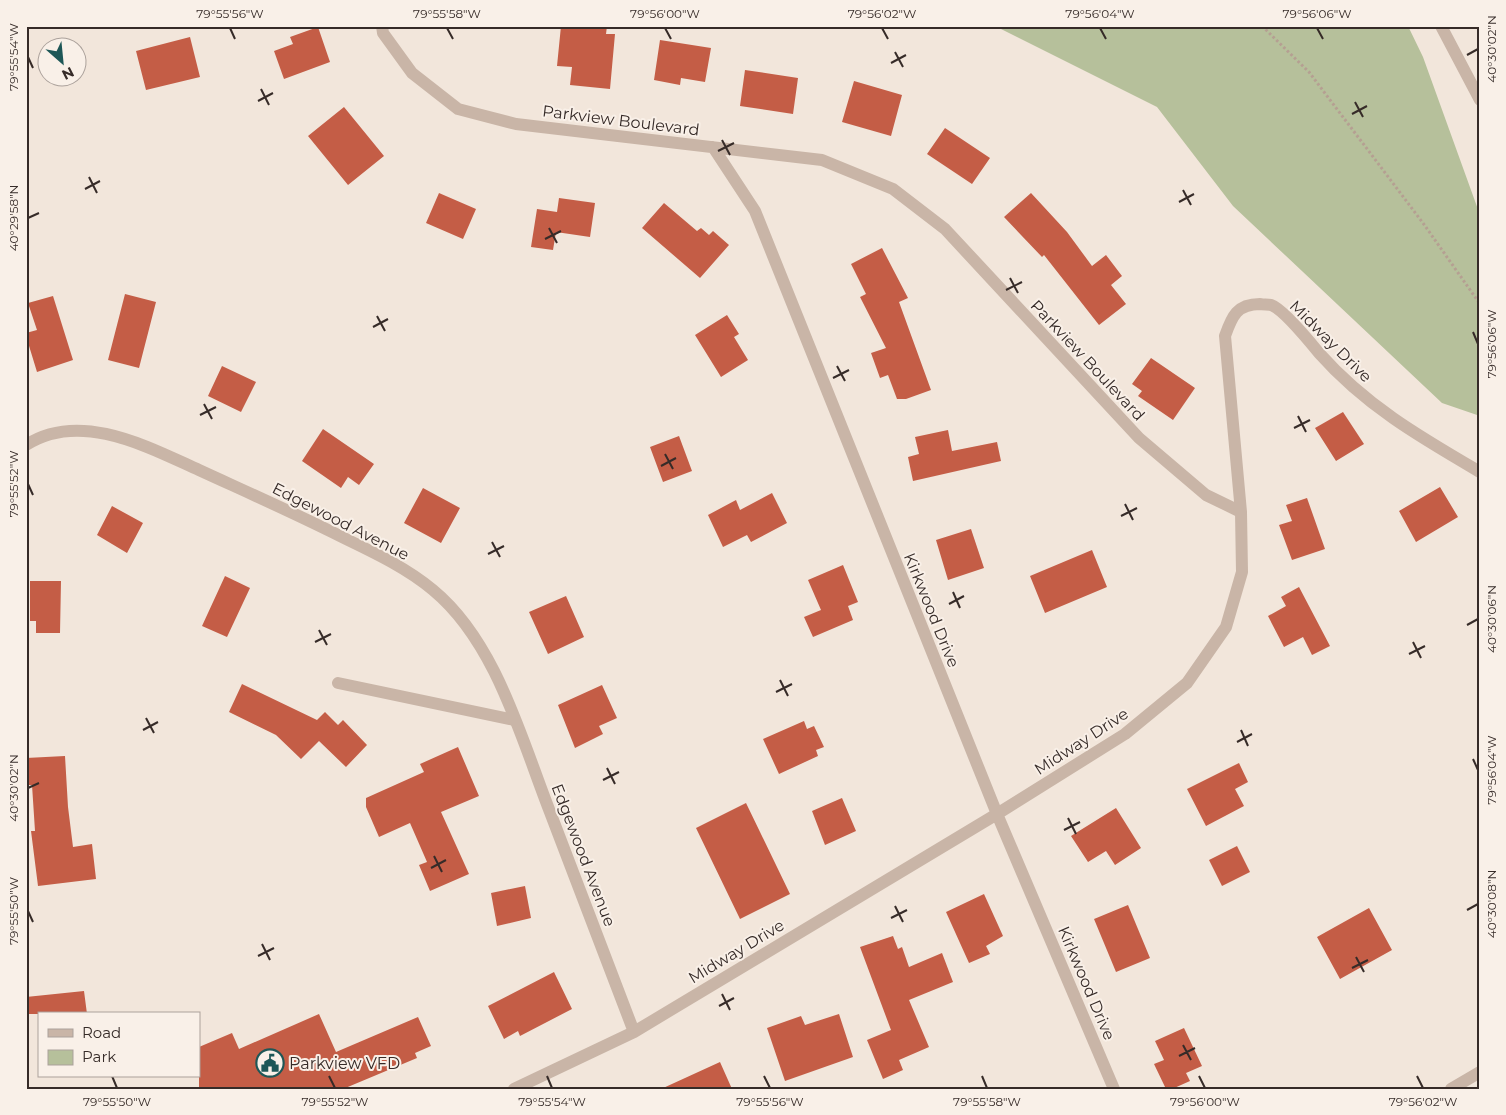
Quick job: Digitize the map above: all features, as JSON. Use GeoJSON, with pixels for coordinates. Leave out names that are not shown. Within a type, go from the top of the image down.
{"type":"FeatureCollection","features":[{"type":"Feature","properties":{"kind":"street","name":"Parkview Boulevard"},"geometry":{"type":"LineString","coordinates":[[382,26],[384,33],[412,73],[458,109],[516,124],[822,160],[892,189],[945,229],[1139,438],[1206,495],[1241,512]]}},
{"type":"Feature","properties":{"kind":"street"},"geometry":{"type":"LineString","coordinates":[[1441,26],[1480,100]]}},
{"type":"Feature","properties":{"kind":"street","name":"Kirkwood Drive"},"geometry":{"type":"LineString","coordinates":[[713,147],[755,211],[996,814],[1114,1089]]}},
{"type":"Feature","properties":{"kind":"street","name":"Midway Drive"},"geometry":{"type":"LineString","coordinates":[[514,1089],[634,1032],[996,814],[1125,734],[1186,683],[1226,627],[1242,572],[1241,512],[1225,336],[1232,316],[1248,304],[1272,305],[1293,323],[1328,363],[1373,406],[1419,437],[1480,472]]}},
{"type":"Feature","properties":{"kind":"street","name":"Edgewood Avenue"},"geometry":{"type":"LineString","coordinates":[[26,445],[74,429],[130,439],[305,518],[384,558],[433,590],[470,629],[491,667],[514,720],[634,1032]]}},
{"type":"Feature","properties":{"kind":"street"},"geometry":{"type":"LineString","coordinates":[[338,683],[514,720]]}},
{"type":"Feature","properties":{"kind":"street"},"geometry":{"type":"LineString","coordinates":[[1451,1089],[1480,1072]]}},
{"type":"Feature","properties":{"kind":"path"},"geometry":{"type":"LineString","coordinates":[[1262,26],[1309,72],[1423,223],[1480,304]]}},
{"type":"Feature","properties":{"kind":"green space"},"geometry":{"type":"Polygon","coordinates":[[[995,26],[1408,26],[1423,57],[1480,215],[1480,416],[1442,403],[1233,206],[1157,107],[995,26]]]}},
{"type":"Feature","properties":{"kind":"building"},"geometry":{"type":"Polygon","coordinates":[[[561,26],[607,26],[606,34],[615,34],[610,89],[570,85],[572,67],[557,66],[561,26]]]}},
{"type":"Feature","properties":{"kind":"building"},"geometry":{"type":"Polygon","coordinates":[[[318,27],[330,62],[284,79],[274,51],[293,44],[290,37],[318,27]]]}},
{"type":"Feature","properties":{"kind":"building"},"geometry":{"type":"Polygon","coordinates":[[[190,37],[200,77],[146,90],[136,51],[190,37]]]}},
{"type":"Feature","properties":{"kind":"building"},"geometry":{"type":"Polygon","coordinates":[[[660,40],[711,48],[705,82],[681,78],[680,85],[654,80],[660,40]]]}},
{"type":"Feature","properties":{"kind":"building"},"geometry":{"type":"Polygon","coordinates":[[[745,70],[798,78],[793,114],[740,106],[745,70]]]}},
{"type":"Feature","properties":{"kind":"building"},"geometry":{"type":"Polygon","coordinates":[[[854,81],[902,95],[891,136],[842,122],[854,81]]]}},
{"type":"Feature","properties":{"kind":"building"},"geometry":{"type":"Polygon","coordinates":[[[344,107],[384,156],[348,185],[308,136],[344,107]]]}},
{"type":"Feature","properties":{"kind":"building"},"geometry":{"type":"Polygon","coordinates":[[[945,128],[990,158],[972,184],[927,154],[945,128]]]}},
{"type":"Feature","properties":{"kind":"building"},"geometry":{"type":"Polygon","coordinates":[[[439,193],[476,209],[463,239],[426,223],[439,193]]]}},
{"type":"Feature","properties":{"kind":"building"},"geometry":{"type":"Polygon","coordinates":[[[1031,193],[1067,232],[1092,266],[1106,255],[1122,276],[1111,285],[1126,304],[1099,325],[1044,255],[1042,257],[1004,217],[1031,193]]]}},
{"type":"Feature","properties":{"kind":"building"},"geometry":{"type":"Polygon","coordinates":[[[559,198],[595,203],[590,237],[556,232],[553,250],[531,247],[537,209],[557,212],[559,198]]]}},
{"type":"Feature","properties":{"kind":"building"},"geometry":{"type":"Polygon","coordinates":[[[664,203],[697,231],[701,228],[709,235],[713,231],[729,245],[700,278],[642,228],[664,203]]]}},
{"type":"Feature","properties":{"kind":"building"},"geometry":{"type":"Polygon","coordinates":[[[882,248],[908,298],[899,302],[931,390],[906,399],[897,399],[888,375],[880,378],[871,353],[886,348],[860,297],[866,294],[851,264],[882,248]]]}},
{"type":"Feature","properties":{"kind":"building"},"geometry":{"type":"Polygon","coordinates":[[[125,294],[156,302],[139,368],[108,360],[125,294]]]}},
{"type":"Feature","properties":{"kind":"building"},"geometry":{"type":"Polygon","coordinates":[[[53,296],[73,360],[37,372],[26,336],[26,333],[37,330],[28,303],[53,296]]]}},
{"type":"Feature","properties":{"kind":"building"},"geometry":{"type":"Polygon","coordinates":[[[727,315],[739,334],[734,337],[748,360],[721,377],[695,335],[727,315]]]}},
{"type":"Feature","properties":{"kind":"building"},"geometry":{"type":"Polygon","coordinates":[[[1151,358],[1195,388],[1173,420],[1138,396],[1142,391],[1132,384],[1151,358]]]}},
{"type":"Feature","properties":{"kind":"building"},"geometry":{"type":"Polygon","coordinates":[[[222,366],[256,382],[241,412],[208,396],[222,366]]]}},
{"type":"Feature","properties":{"kind":"building"},"geometry":{"type":"Polygon","coordinates":[[[1343,412],[1364,444],[1336,461],[1315,428],[1343,412]]]}},
{"type":"Feature","properties":{"kind":"building"},"geometry":{"type":"Polygon","coordinates":[[[323,429],[374,464],[359,485],[348,477],[341,488],[302,461],[323,429]]]}},
{"type":"Feature","properties":{"kind":"building"},"geometry":{"type":"Polygon","coordinates":[[[948,430],[952,451],[997,442],[1001,461],[913,481],[908,457],[919,454],[915,437],[948,430]]]}},
{"type":"Feature","properties":{"kind":"building"},"geometry":{"type":"Polygon","coordinates":[[[679,436],[692,471],[663,482],[650,447],[679,436]]]}},
{"type":"Feature","properties":{"kind":"building"},"geometry":{"type":"Polygon","coordinates":[[[1440,487],[1458,517],[1416,542],[1399,511],[1440,487]]]}},
{"type":"Feature","properties":{"kind":"building"},"geometry":{"type":"Polygon","coordinates":[[[423,488],[460,508],[441,543],[404,523],[423,488]]]}},
{"type":"Feature","properties":{"kind":"building"},"geometry":{"type":"Polygon","coordinates":[[[772,493],[787,523],[751,542],[747,535],[723,547],[708,515],[736,500],[740,510],[772,493]]]}},
{"type":"Feature","properties":{"kind":"building"},"geometry":{"type":"Polygon","coordinates":[[[1307,498],[1325,549],[1292,560],[1279,525],[1292,521],[1286,505],[1307,498]]]}},
{"type":"Feature","properties":{"kind":"building"},"geometry":{"type":"Polygon","coordinates":[[[112,506],[143,523],[127,553],[97,535],[112,506]]]}},
{"type":"Feature","properties":{"kind":"building"},"geometry":{"type":"Polygon","coordinates":[[[971,529],[984,568],[948,580],[936,540],[971,529]]]}},
{"type":"Feature","properties":{"kind":"building"},"geometry":{"type":"Polygon","coordinates":[[[1092,550],[1107,587],[1045,613],[1030,576],[1092,550]]]}},
{"type":"Feature","properties":{"kind":"building"},"geometry":{"type":"Polygon","coordinates":[[[843,565],[858,602],[848,606],[853,620],[813,637],[804,617],[821,610],[808,580],[843,565]]]}},
{"type":"Feature","properties":{"kind":"building"},"geometry":{"type":"Polygon","coordinates":[[[225,576],[250,588],[227,637],[202,626],[225,576]]]}},
{"type":"Feature","properties":{"kind":"building"},"geometry":{"type":"Polygon","coordinates":[[[30,581],[61,581],[60,633],[36,633],[36,621],[30,621],[30,581]]]}},
{"type":"Feature","properties":{"kind":"building"},"geometry":{"type":"Polygon","coordinates":[[[1299,587],[1330,646],[1312,655],[1303,637],[1284,647],[1268,616],[1286,606],[1281,597],[1299,587]]]}},
{"type":"Feature","properties":{"kind":"building"},"geometry":{"type":"Polygon","coordinates":[[[566,596],[584,637],[548,654],[529,612],[566,596]]]}},
{"type":"Feature","properties":{"kind":"building"},"geometry":{"type":"Polygon","coordinates":[[[242,684],[317,720],[325,712],[338,725],[343,720],[367,745],[346,767],[319,741],[301,759],[276,735],[229,712],[242,684]]]}},
{"type":"Feature","properties":{"kind":"building"},"geometry":{"type":"Polygon","coordinates":[[[602,685],[617,718],[599,726],[603,734],[575,748],[558,705],[602,685]]]}},
{"type":"Feature","properties":{"kind":"building"},"geometry":{"type":"Polygon","coordinates":[[[804,721],[807,729],[814,726],[824,747],[816,750],[818,756],[779,774],[763,739],[804,721]]]}},
{"type":"Feature","properties":{"kind":"building"},"geometry":{"type":"Polygon","coordinates":[[[458,747],[479,796],[441,812],[469,874],[430,891],[419,865],[427,862],[410,823],[379,837],[366,807],[366,798],[424,772],[420,764],[458,747]]]}},
{"type":"Feature","properties":{"kind":"building"},"geometry":{"type":"Polygon","coordinates":[[[65,756],[73,847],[92,844],[96,879],[38,886],[31,831],[35,831],[32,785],[26,785],[26,758],[65,756]]]}},
{"type":"Feature","properties":{"kind":"building"},"geometry":{"type":"Polygon","coordinates":[[[1239,763],[1248,782],[1235,789],[1244,806],[1206,826],[1187,789],[1239,763]]]}},
{"type":"Feature","properties":{"kind":"building"},"geometry":{"type":"Polygon","coordinates":[[[842,798],[856,831],[825,845],[812,811],[842,798]]]}},
{"type":"Feature","properties":{"kind":"building"},"geometry":{"type":"Polygon","coordinates":[[[746,803],[790,894],[740,919],[696,828],[746,803]]]}},
{"type":"Feature","properties":{"kind":"building"},"geometry":{"type":"Polygon","coordinates":[[[1116,808],[1141,848],[1115,865],[1106,851],[1088,862],[1071,836],[1116,808]]]}},
{"type":"Feature","properties":{"kind":"building"},"geometry":{"type":"Polygon","coordinates":[[[1237,846],[1250,872],[1222,886],[1209,860],[1237,846]]]}},
{"type":"Feature","properties":{"kind":"building"},"geometry":{"type":"Polygon","coordinates":[[[525,886],[531,918],[497,926],[491,893],[525,886]]]}},
{"type":"Feature","properties":{"kind":"building"},"geometry":{"type":"Polygon","coordinates":[[[984,894],[1003,936],[986,946],[990,954],[969,963],[946,912],[984,894]]]}},
{"type":"Feature","properties":{"kind":"building"},"geometry":{"type":"Polygon","coordinates":[[[1128,905],[1150,958],[1116,972],[1094,919],[1128,905]]]}},
{"type":"Feature","properties":{"kind":"building"},"geometry":{"type":"Polygon","coordinates":[[[1369,908],[1392,950],[1340,979],[1317,937],[1369,908]]]}},
{"type":"Feature","properties":{"kind":"building"},"geometry":{"type":"Polygon","coordinates":[[[893,936],[898,949],[902,947],[909,967],[942,953],[953,982],[909,1000],[929,1047],[899,1060],[903,1070],[883,1079],[867,1040],[891,1030],[860,947],[893,936]]]}},
{"type":"Feature","properties":{"kind":"building"},"geometry":{"type":"Polygon","coordinates":[[[554,972],[572,1009],[520,1036],[518,1031],[504,1039],[488,1006],[554,972]]]}},
{"type":"Feature","properties":{"kind":"building"},"geometry":{"type":"Polygon","coordinates":[[[84,991],[87,1012],[38,1012],[38,1014],[26,1014],[26,997],[84,991]]]}},
{"type":"Feature","properties":{"kind":"building","name":"Parkview VFD"},"geometry":{"type":"Polygon","coordinates":[[[319,1014],[336,1052],[418,1017],[431,1046],[415,1053],[417,1058],[343,1089],[199,1089],[200,1047],[232,1033],[239,1049],[319,1014]]]}},
{"type":"Feature","properties":{"kind":"building"},"geometry":{"type":"Polygon","coordinates":[[[839,1014],[853,1057],[785,1081],[767,1028],[801,1016],[805,1025],[839,1014]]]}},
{"type":"Feature","properties":{"kind":"building"},"geometry":{"type":"Polygon","coordinates":[[[1184,1028],[1202,1066],[1186,1073],[1190,1081],[1172,1089],[1166,1089],[1154,1064],[1164,1060],[1155,1041],[1184,1028]]]}},
{"type":"Feature","properties":{"kind":"building"},"geometry":{"type":"Polygon","coordinates":[[[720,1062],[732,1089],[661,1089],[720,1062]]]}},
{"type":"Feature","properties":{"kind":"place","name":"Parkview VFD"},"geometry":{"type":"Point","coordinates":[270,1063]}}]}
